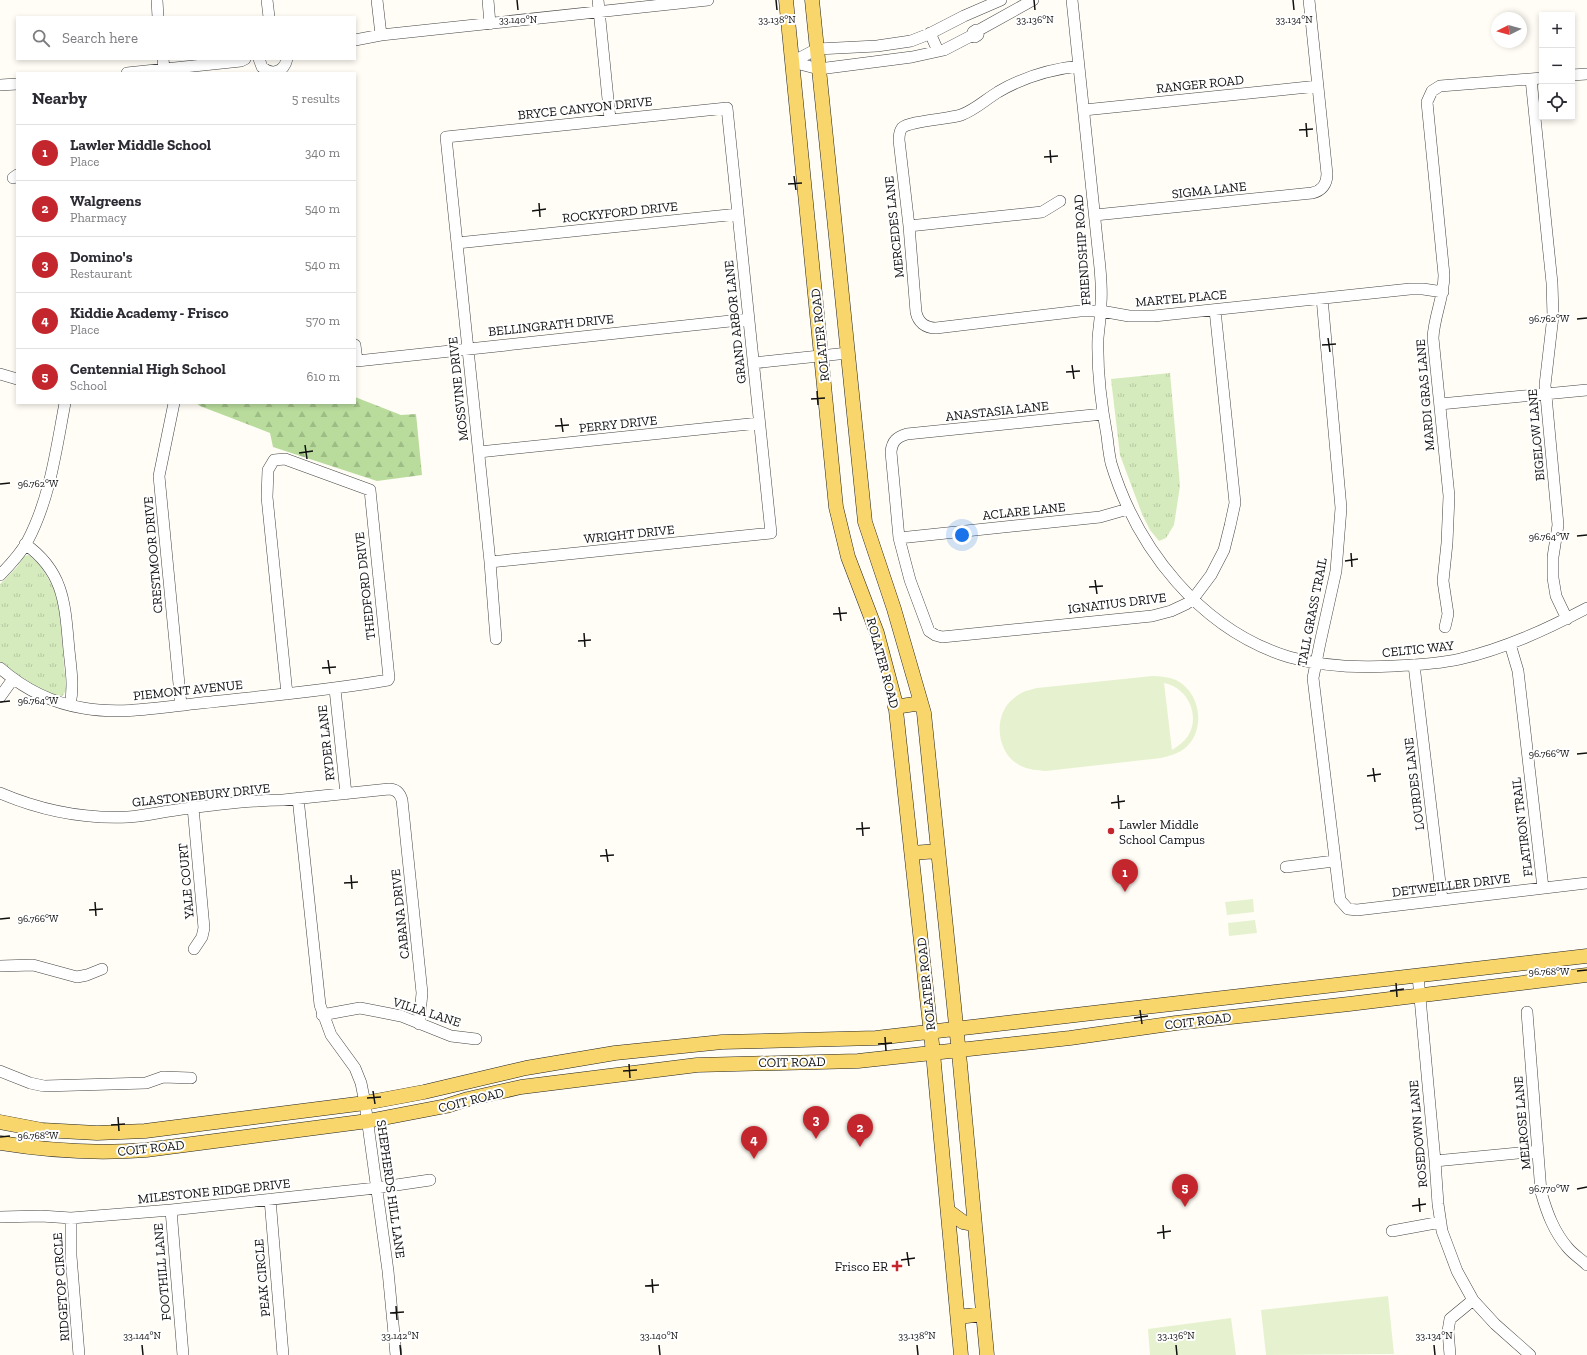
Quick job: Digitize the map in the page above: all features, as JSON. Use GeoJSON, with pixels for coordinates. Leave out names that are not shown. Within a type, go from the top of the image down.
{"type":"FeatureCollection","features":[{"type":"Feature","properties":{"kind":"main road","name":"ROLATER ROAD"},"geometry":{"type":"LineString","coordinates":[[786,0],[836,507],[848,557],[877,633],[895,708],[934,1053],[961,1355]]}},
{"type":"Feature","properties":{"kind":"main road","name":"ROLATER ROAD"},"geometry":{"type":"LineString","coordinates":[[812,0],[864,522],[894,609],[924,713],[987,1355]]}},
{"type":"Feature","properties":{"kind":"main road"},"geometry":{"type":"LineString","coordinates":[[895,708],[921,703]]}},
{"type":"Feature","properties":{"kind":"main road"},"geometry":{"type":"LineString","coordinates":[[912,853],[938,851]]}},
{"type":"Feature","properties":{"kind":"main road","name":"COIT ROAD"},"geometry":{"type":"LineString","coordinates":[[0,1122],[42,1130],[97,1133],[144,1131],[365,1103],[424,1092],[526,1068],[615,1053],[715,1043],[869,1038],[931,1032],[1587,956]]}},
{"type":"Feature","properties":{"kind":"main road","name":"COIT ROAD"},"geometry":{"type":"LineString","coordinates":[[0,1143],[48,1150],[114,1152],[146,1150],[368,1121],[440,1108],[468,1099],[521,1087],[696,1065],[761,1062],[858,1061],[1070,1038],[1233,1016],[1349,1004],[1587,975]]}},
{"type":"Feature","properties":{"kind":"main road"},"geometry":{"type":"LineString","coordinates":[[1230,998],[1233,1016]]}},
{"type":"Feature","properties":{"kind":"main road"},"geometry":{"type":"LineString","coordinates":[[761,1041],[761,1062]]}},
{"type":"Feature","properties":{"kind":"main road"},"geometry":{"type":"LineString","coordinates":[[615,1053],[617,1075]]}},
{"type":"Feature","properties":{"kind":"main road"},"geometry":{"type":"LineString","coordinates":[[948,1211],[963,1222],[974,1224]]}},
{"type":"Feature","properties":{"kind":"main road"},"geometry":{"type":"LineString","coordinates":[[958,1317],[983,1314]]}},
{"type":"Feature","properties":{"kind":"street"},"geometry":{"type":"LineString","coordinates":[[156,0],[158,16]]}},
{"type":"Feature","properties":{"kind":"street"},"geometry":{"type":"LineString","coordinates":[[267,0],[269,16]]}},
{"type":"Feature","properties":{"kind":"street"},"geometry":{"type":"LineString","coordinates":[[377,0],[381,35]]}},
{"type":"Feature","properties":{"kind":"street"},"geometry":{"type":"LineString","coordinates":[[488,0],[490,24]]}},
{"type":"Feature","properties":{"kind":"street"},"geometry":{"type":"LineString","coordinates":[[598,0],[610,120]]}},
{"type":"Feature","properties":{"kind":"street"},"geometry":{"type":"LineString","coordinates":[[792,62],[817,50],[877,46],[911,41],[1001,0]]}},
{"type":"Feature","properties":{"kind":"street"},"geometry":{"type":"LineString","coordinates":[[792,62],[819,70],[923,56],[955,46],[1033,0]]}},
{"type":"Feature","properties":{"kind":"street","name":"FRIENDSHIP ROAD"},"geometry":{"type":"LineString","coordinates":[[1072,0],[1100,268],[1101,312],[1098,336],[1098,359],[1103,414],[1111,462],[1128,509],[1156,557],[1172,578],[1193,599],[1221,623],[1247,638]]}},
{"type":"Feature","properties":{"kind":"street"},"geometry":{"type":"LineString","coordinates":[[1309,0],[1318,86]]}},
{"type":"Feature","properties":{"kind":"street"},"geometry":{"type":"LineString","coordinates":[[356,40],[381,35],[708,1]]}},
{"type":"Feature","properties":{"kind":"street"},"geometry":{"type":"LineString","coordinates":[[960,18],[973,35]]}},
{"type":"Feature","properties":{"kind":"street"},"geometry":{"type":"LineString","coordinates":[[930,33],[938,52]]}},
{"type":"Feature","properties":{"kind":"street"},"geometry":{"type":"LineString","coordinates":[[131,72],[163,64],[243,60],[274,72],[294,60]]}},
{"type":"Feature","properties":{"kind":"street","name":"MERCEDES LANE"},"geometry":{"type":"LineString","coordinates":[[923,324],[918,318],[916,312],[909,226],[899,140],[903,127],[912,123],[960,115],[974,110],[998,92],[1023,79],[1045,72],[1079,66]]}},
{"type":"Feature","properties":{"kind":"street"},"geometry":{"type":"LineString","coordinates":[[1575,76],[1585,74]]}},
{"type":"Feature","properties":{"kind":"street","name":"MARDI GRAS LANE"},"geometry":{"type":"LineString","coordinates":[[1445,628],[1448,614],[1443,581],[1447,543],[1449,496],[1433,338],[1435,323],[1443,292],[1444,268],[1427,105],[1428,96],[1432,91],[1443,86],[1536,78]]}},
{"type":"Feature","properties":{"kind":"street","name":"BIGELOW LANE"},"geometry":{"type":"LineString","coordinates":[[1536,78],[1552,283],[1553,316],[1545,394],[1558,525],[1553,557],[1553,578],[1556,596],[1566,619]]}},
{"type":"Feature","properties":{"kind":"street"},"geometry":{"type":"LineString","coordinates":[[0,85],[16,84]]}},
{"type":"Feature","properties":{"kind":"street","name":"RANGER ROAD"},"geometry":{"type":"LineString","coordinates":[[1084,110],[1318,86]]}},
{"type":"Feature","properties":{"kind":"street","name":"SIGMA LANE"},"geometry":{"type":"LineString","coordinates":[[1095,215],[1317,192],[1324,186],[1327,174],[1318,86]]}},
{"type":"Feature","properties":{"kind":"street","name":"BRYCE CANYON DRIVE"},"geometry":{"type":"LineString","coordinates":[[446,136],[727,108]]}},
{"type":"Feature","properties":{"kind":"street","name":"GRAND ARBOR LANE"},"geometry":{"type":"LineString","coordinates":[[727,108],[771,533]]}},
{"type":"Feature","properties":{"kind":"street","name":"MOSSVINE DRIVE"},"geometry":{"type":"LineString","coordinates":[[446,136],[490,562],[496,639]]}},
{"type":"Feature","properties":{"kind":"street"},"geometry":{"type":"LineString","coordinates":[[909,226],[1042,212],[1060,201]]}},
{"type":"Feature","properties":{"kind":"street","name":"ROCKYFORD DRIVE"},"geometry":{"type":"LineString","coordinates":[[457,243],[738,214]]}},
{"type":"Feature","properties":{"kind":"street","name":"MARTEL PLACE"},"geometry":{"type":"LineString","coordinates":[[923,324],[936,328],[1076,311],[1101,312],[1129,316],[1154,316],[1413,289],[1443,292]]}},
{"type":"Feature","properties":{"kind":"street","name":"TALL GRASS TRAIL"},"geometry":{"type":"LineString","coordinates":[[1322,298],[1341,508],[1336,571],[1313,678],[1334,861],[1339,898],[1343,905]]}},
{"type":"Feature","properties":{"kind":"street","name":"IGNATIUS DRIVE"},"geometry":{"type":"LineString","coordinates":[[899,538],[913,588],[929,631],[935,635],[942,636],[1152,616],[1171,611],[1193,599],[1211,575],[1224,550],[1235,503],[1215,310]]}},
{"type":"Feature","properties":{"kind":"street","name":"BELLINGRATH DRIVE"},"geometry":{"type":"LineString","coordinates":[[356,361],[749,319]]}},
{"type":"Feature","properties":{"kind":"street"},"geometry":{"type":"LineString","coordinates":[[753,363],[848,353]]}},
{"type":"Feature","properties":{"kind":"street"},"geometry":{"type":"LineString","coordinates":[[0,374],[16,379]]}},
{"type":"Feature","properties":{"kind":"street"},"geometry":{"type":"LineString","coordinates":[[1440,404],[1587,390]]}},
{"type":"Feature","properties":{"kind":"street"},"geometry":{"type":"LineString","coordinates":[[0,575],[15,559],[25,544],[48,492],[65,404]]}},
{"type":"Feature","properties":{"kind":"street","name":"CRESTMOOR DRIVE"},"geometry":{"type":"LineString","coordinates":[[174,404],[159,476],[181,705]]}},
{"type":"Feature","properties":{"kind":"street","name":"ANASTASIA LANE"},"geometry":{"type":"LineString","coordinates":[[899,538],[891,452],[892,445],[896,440],[907,434],[1103,414]]}},
{"type":"Feature","properties":{"kind":"street","name":"PERRY DRIVE"},"geometry":{"type":"LineString","coordinates":[[479,452],[759,424]]}},
{"type":"Feature","properties":{"kind":"street","name":"THEDFORD DRIVE"},"geometry":{"type":"LineString","coordinates":[[287,694],[267,497],[268,470],[274,460],[285,459],[370,490],[388,679]]}},
{"type":"Feature","properties":{"kind":"street","name":"ACLARE LANE"},"geometry":{"type":"LineString","coordinates":[[899,538],[1100,517],[1128,509]]}},
{"type":"Feature","properties":{"kind":"street","name":"WRIGHT DRIVE"},"geometry":{"type":"LineString","coordinates":[[490,562],[771,533]]}},
{"type":"Feature","properties":{"kind":"street"},"geometry":{"type":"LineString","coordinates":[[25,544],[39,555],[48,566],[57,581],[62,594],[72,680],[70,705]]}},
{"type":"Feature","properties":{"kind":"street","name":"CELTIC WAY"},"geometry":{"type":"LineString","coordinates":[[1247,638],[1271,650],[1290,657],[1316,663],[1362,668],[1437,663],[1461,658],[1510,644],[1539,633],[1587,608]]}},
{"type":"Feature","properties":{"kind":"street","name":"FLATIRON TRAIL"},"geometry":{"type":"LineString","coordinates":[[1510,644],[1518,671],[1543,888]]}},
{"type":"Feature","properties":{"kind":"street","name":"LOURDES LANE"},"geometry":{"type":"LineString","coordinates":[[1414,665],[1442,900]]}},
{"type":"Feature","properties":{"kind":"street","name":"PIEMONT AVENUE"},"geometry":{"type":"LineString","coordinates":[[0,668],[13,679],[40,695],[70,705],[94,710],[114,711],[335,689],[388,679]]}},
{"type":"Feature","properties":{"kind":"street"},"geometry":{"type":"LineString","coordinates":[[0,697],[13,679]]}},
{"type":"Feature","properties":{"kind":"street","name":"RYDER LANE"},"geometry":{"type":"LineString","coordinates":[[335,689],[346,794]]}},
{"type":"Feature","properties":{"kind":"street","name":"GLASTONEBURY DRIVE"},"geometry":{"type":"LineString","coordinates":[[0,793],[22,802],[74,815],[128,817],[193,807],[392,789],[399,793],[402,800]]}},
{"type":"Feature","properties":{"kind":"street","name":"SHEPHERDS HILL LANE"},"geometry":{"type":"LineString","coordinates":[[298,798],[319,1000],[322,1015],[331,1036],[355,1068],[361,1084],[368,1121],[388,1271],[396,1355]]}},
{"type":"Feature","properties":{"kind":"street","name":"CABANA DRIVE"},"geometry":{"type":"LineString","coordinates":[[402,800],[422,994],[419,1024]]}},
{"type":"Feature","properties":{"kind":"street","name":"YALE COURT"},"geometry":{"type":"LineString","coordinates":[[193,807],[204,928],[202,937],[194,949]]}},
{"type":"Feature","properties":{"kind":"street"},"geometry":{"type":"LineString","coordinates":[[1286,867],[1334,861]]}},
{"type":"Feature","properties":{"kind":"street","name":"DETWEILLER DRIVE"},"geometry":{"type":"LineString","coordinates":[[1343,905],[1348,909],[1357,910],[1587,883]]}},
{"type":"Feature","properties":{"kind":"street"},"geometry":{"type":"LineString","coordinates":[[0,966],[33,965],[77,977],[87,976],[102,969]]}},
{"type":"Feature","properties":{"kind":"street","name":"ROSEDOWN LANE"},"geometry":{"type":"LineString","coordinates":[[1418,976],[1438,1204],[1448,1249],[1457,1271],[1473,1300],[1495,1324],[1530,1355]]}},
{"type":"Feature","properties":{"kind":"street","name":"VILLA LANE"},"geometry":{"type":"LineString","coordinates":[[322,1015],[360,1008],[401,1016],[451,1036],[476,1039]]}},
{"type":"Feature","properties":{"kind":"street","name":"MELROSE LANE"},"geometry":{"type":"LineString","coordinates":[[1527,1012],[1541,1192],[1548,1216],[1554,1228],[1568,1248],[1585,1260]]}},
{"type":"Feature","properties":{"kind":"street"},"geometry":{"type":"LineString","coordinates":[[0,1071],[30,1083],[44,1086],[146,1083],[163,1077],[191,1078]]}},
{"type":"Feature","properties":{"kind":"street"},"geometry":{"type":"LineString","coordinates":[[1435,1161],[1538,1151]]}},
{"type":"Feature","properties":{"kind":"street","name":"MILESTONE RIDGE DRIVE"},"geometry":{"type":"LineString","coordinates":[[0,1218],[42,1216],[71,1218],[171,1210],[376,1188],[430,1180]]}},
{"type":"Feature","properties":{"kind":"street","name":"PEAK CIRCLE"},"geometry":{"type":"LineString","coordinates":[[270,1199],[283,1355]]}},
{"type":"Feature","properties":{"kind":"street","name":"FOOTHILL LANE"},"geometry":{"type":"LineString","coordinates":[[171,1210],[183,1355]]}},
{"type":"Feature","properties":{"kind":"street","name":"RIDGETOP CIRCLE"},"geometry":{"type":"LineString","coordinates":[[71,1218],[71,1251],[79,1355]]}},
{"type":"Feature","properties":{"kind":"street"},"geometry":{"type":"LineString","coordinates":[[1392,1231],[1441,1222]]}},
{"type":"Feature","properties":{"kind":"street"},"geometry":{"type":"LineString","coordinates":[[1450,1355],[1448,1331],[1450,1319],[1473,1300]]}},
{"type":"Feature","properties":{"kind":"green space"},"geometry":{"type":"Polygon","coordinates":[[[1170,373],[1180,486],[1174,525],[1166,538],[1159,541],[1150,530],[1142,514],[1120,455],[1111,379],[1170,373]]]}},
{"type":"Feature","properties":{"kind":"green space"},"geometry":{"type":"Polygon","coordinates":[[[356,397],[401,415],[416,414],[422,475],[377,481],[273,447],[270,433],[197,404],[356,404],[356,397]]]}},
{"type":"Feature","properties":{"kind":"green space"},"geometry":{"type":"Polygon","coordinates":[[[29,555],[41,566],[54,589],[59,604],[66,689],[61,697],[57,697],[22,681],[0,663],[0,584],[17,567],[24,556],[29,555]]]}},
{"type":"Feature","properties":{"kind":"green space"},"geometry":{"type":"Polygon","coordinates":[[[1152,676],[1170,678],[1185,686],[1196,703],[1198,723],[1196,733],[1191,742],[1184,749],[1176,754],[1161,758],[1046,771],[1033,770],[1021,766],[1006,753],[1002,744],[1000,724],[1002,714],[1007,705],[1014,698],[1019,694],[1037,688],[1152,676]],[[1164,683],[1172,750],[1183,742],[1188,736],[1192,728],[1193,719],[1190,703],[1179,690],[1164,683]]]}},
{"type":"Feature","properties":{"kind":"green space"},"geometry":{"type":"Polygon","coordinates":[[[1253,899],[1254,912],[1227,915],[1225,902],[1253,899]]]}},
{"type":"Feature","properties":{"kind":"green space"},"geometry":{"type":"Polygon","coordinates":[[[1255,920],[1257,933],[1229,936],[1228,923],[1255,920]]]}},
{"type":"Feature","properties":{"kind":"green space"},"geometry":{"type":"Polygon","coordinates":[[[1388,1296],[1394,1354],[1266,1355],[1261,1310],[1388,1296]]]}},
{"type":"Feature","properties":{"kind":"green space"},"geometry":{"type":"Polygon","coordinates":[[[1231,1318],[1236,1355],[1150,1355],[1148,1329],[1231,1318]]]}},
{"type":"Feature","properties":{"kind":"place","name":"Lawler Middle School Campus"},"geometry":{"type":"Point","coordinates":[1111,831]}},
{"type":"Feature","properties":{"kind":"place","name":"Lawler Middle School"},"geometry":{"type":"Point","coordinates":[1125,892]}},
{"type":"Feature","properties":{"kind":"place","name":"Domino's"},"geometry":{"type":"Point","coordinates":[816,1139]}},
{"type":"Feature","properties":{"kind":"place","name":"Walgreens"},"geometry":{"type":"Point","coordinates":[860,1147]}},
{"type":"Feature","properties":{"kind":"place","name":"Kiddie Academy - Frisco"},"geometry":{"type":"Point","coordinates":[754,1159]}},
{"type":"Feature","properties":{"kind":"place","name":"Centennial High School"},"geometry":{"type":"Point","coordinates":[1185,1207]}},
{"type":"Feature","properties":{"kind":"place","name":"Frisco ER"},"geometry":{"type":"Point","coordinates":[897,1266]}}]}
